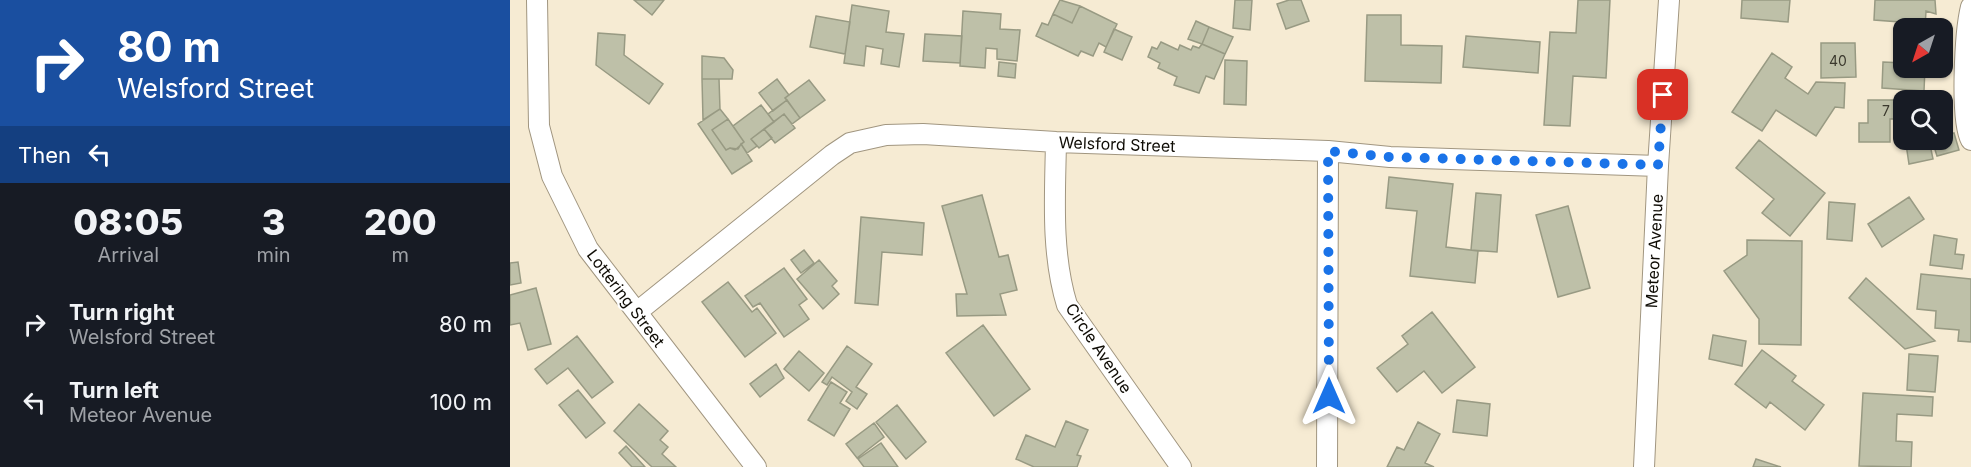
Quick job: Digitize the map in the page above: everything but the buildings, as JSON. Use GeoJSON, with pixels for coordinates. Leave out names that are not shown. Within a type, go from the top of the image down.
{"type":"FeatureCollection","features":[{"type":"Feature","properties":{"kind":"street","name":"Lottering Street"},"geometry":{"type":"LineString","coordinates":[[537,0],[537,91],[543,148],[552,176],[588,249],[756,467]]}},
{"type":"Feature","properties":{"kind":"street","name":"Meteor Avenue"},"geometry":{"type":"LineString","coordinates":[[1644,467],[1658,165],[1669,0]]}},
{"type":"Feature","properties":{"kind":"street"},"geometry":{"type":"LineString","coordinates":[[1971,7],[1964,114],[1966,132],[1971,140]]}},
{"type":"Feature","properties":{"kind":"street","name":"Welsford Street"},"geometry":{"type":"LineString","coordinates":[[637,312],[850,143],[886,135],[923,134],[1056,142],[1328,151],[1390,157],[1658,165]]}},
{"type":"Feature","properties":{"kind":"street","name":"Circle Avenue"},"geometry":{"type":"LineString","coordinates":[[1056,142],[1054,219],[1061,285],[1068,305],[1181,467]]}},
{"type":"Feature","properties":{"kind":"street"},"geometry":{"type":"LineString","coordinates":[[1327,467],[1328,151]]}},
{"type":"Feature","properties":{"kind":"route"},"geometry":{"type":"LineString","coordinates":[[1329,396],[1328,151],[1390,157],[1658,165],[1663,95]]}}]}
